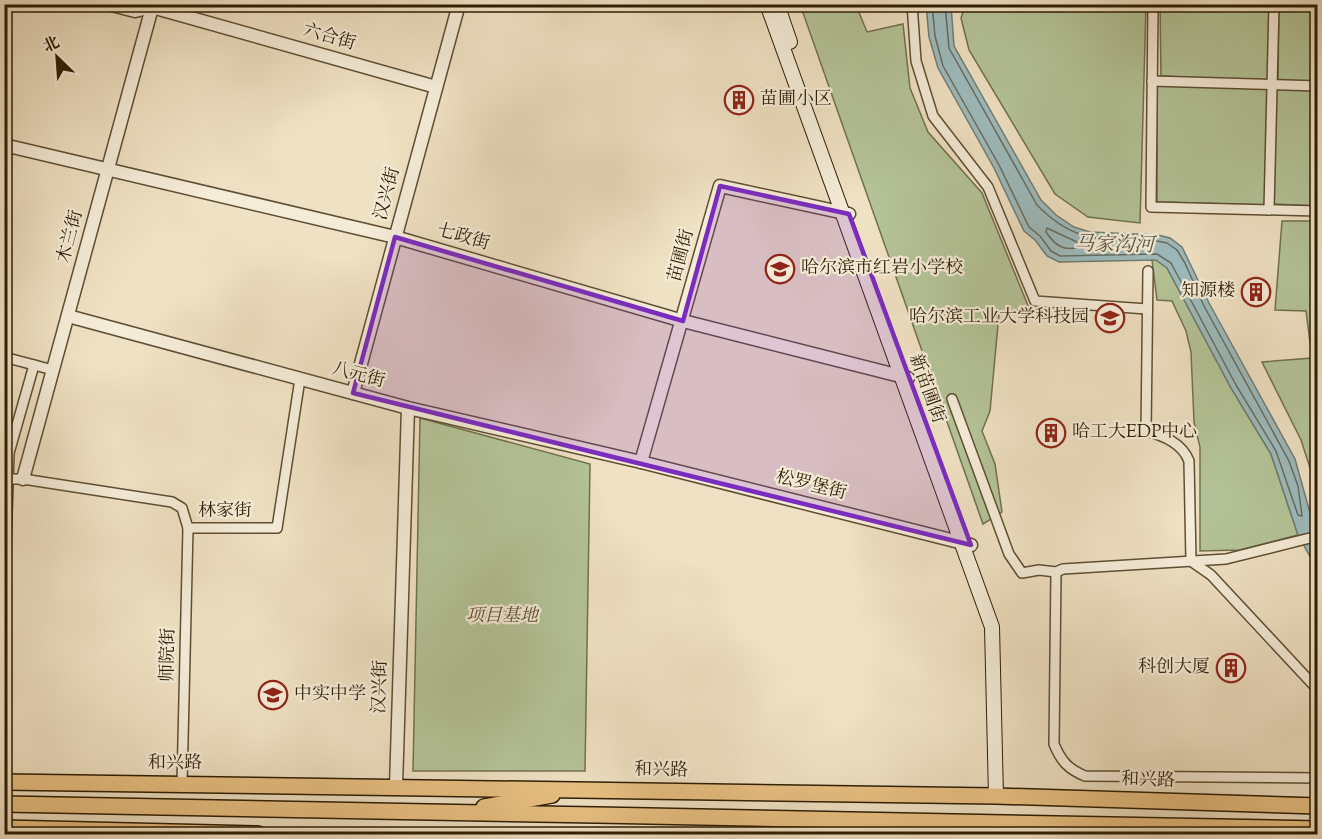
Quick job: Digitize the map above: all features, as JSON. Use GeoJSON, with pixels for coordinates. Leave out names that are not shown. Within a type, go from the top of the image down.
{"type":"FeatureCollection","features":[{"type":"Feature","properties":{"kind":"highway","name":"和兴路"},"geometry":{"type":"LineString","coordinates":[[4,782],[1000,796],[1317,806]]}},
{"type":"Feature","properties":{"kind":"highway"},"geometry":{"type":"LineString","coordinates":[[448,814],[588,789]]}},
{"type":"Feature","properties":{"kind":"highway"},"geometry":{"type":"LineString","coordinates":[[4,804],[448,814],[990,820],[1317,829]]}},
{"type":"Feature","properties":{"kind":"highway"},"geometry":{"type":"LineString","coordinates":[[4,828],[258,834]]}},
{"type":"Feature","properties":{"kind":"main road","name":"新苗圃街"},"geometry":{"type":"LineString","coordinates":[[767,4],[1000,629],[1000,796]]}},
{"type":"Feature","properties":{"kind":"main road","name":"新苗圃街"},"geometry":{"type":"LineString","coordinates":[[777,4],[846,213]]}},
{"type":"Feature","properties":{"kind":"street","name":"六合街"},"geometry":{"type":"LineString","coordinates":[[108,4],[135,11],[152,6],[436,87]]}},
{"type":"Feature","properties":{"kind":"street","name":"汉兴街"},"geometry":{"type":"LineString","coordinates":[[353,393],[459,4]]}},
{"type":"Feature","properties":{"kind":"street"},"geometry":{"type":"LineString","coordinates":[[912,4],[916,61],[933,116],[988,187],[1035,301],[1147,309]]}},
{"type":"Feature","properties":{"kind":"street"},"geometry":{"type":"LineString","coordinates":[[1153,4],[1151,207],[1317,211]]}},
{"type":"Feature","properties":{"kind":"street"},"geometry":{"type":"LineString","coordinates":[[1269,210],[1274,4]]}},
{"type":"Feature","properties":{"kind":"street","name":"木兰街"},"geometry":{"type":"LineString","coordinates":[[23,479],[152,6]]}},
{"type":"Feature","properties":{"kind":"street"},"geometry":{"type":"LineString","coordinates":[[1152,81],[1317,86]]}},
{"type":"Feature","properties":{"kind":"street","name":"七政街"},"geometry":{"type":"LineString","coordinates":[[4,145],[395,237],[683,321],[905,378]]}},
{"type":"Feature","properties":{"kind":"street","name":"苗圃街"},"geometry":{"type":"LineString","coordinates":[[641,462],[720,186],[846,213]]}},
{"type":"Feature","properties":{"kind":"street"},"geometry":{"type":"LineString","coordinates":[[1148,271],[1146,431],[1176,443],[1185,451],[1189,461],[1191,561]]}},
{"type":"Feature","properties":{"kind":"street","name":"八元街"},"geometry":{"type":"LineString","coordinates":[[68,316],[408,408],[641,462]]}},
{"type":"Feature","properties":{"kind":"street"},"geometry":{"type":"LineString","coordinates":[[4,357],[53,370]]}},
{"type":"Feature","properties":{"kind":"street"},"geometry":{"type":"LineString","coordinates":[[4,610],[5,479],[9,453],[33,365]]}},
{"type":"Feature","properties":{"kind":"street","name":"林家街"},"geometry":{"type":"LineString","coordinates":[[5,479],[23,479],[172,502],[182,508],[188,528],[277,528],[300,379]]}},
{"type":"Feature","properties":{"kind":"street"},"geometry":{"type":"LineString","coordinates":[[952,399],[1009,554],[1022,573],[1226,559],[1317,536]]}},
{"type":"Feature","properties":{"kind":"street","name":"汉兴街"},"geometry":{"type":"LineString","coordinates":[[396,786],[408,408]]}},
{"type":"Feature","properties":{"kind":"street","name":"松罗堡街"},"geometry":{"type":"LineString","coordinates":[[641,462],[967,544]]}},
{"type":"Feature","properties":{"kind":"street","name":"师院街"},"geometry":{"type":"LineString","coordinates":[[182,783],[188,528]]}},
{"type":"Feature","properties":{"kind":"street"},"geometry":{"type":"LineString","coordinates":[[1191,561],[1211,575],[1317,690]]}},
{"type":"Feature","properties":{"kind":"street"},"geometry":{"type":"LineString","coordinates":[[1056,572],[1054,744],[1060,759],[1071,770],[1085,776],[1317,778]]}},
{"type":"Feature","properties":{"kind":"highlighted area"},"geometry":{"type":"Polygon","coordinates":[[[720,186],[849,214],[971,545],[353,393],[395,237],[683,321],[720,186]]]}},
{"type":"Feature","properties":{"kind":"green space"},"geometry":{"type":"Polygon","coordinates":[[[816,5],[856,5],[867,32],[903,24],[910,88],[928,132],[982,193],[1029,308],[999,314],[990,411],[982,431],[995,464],[1002,512],[983,524],[802,10],[816,5]]]}},
{"type":"Feature","properties":{"kind":"green space"},"geometry":{"type":"Polygon","coordinates":[[[965,5],[1146,5],[1140,223],[1088,217],[1055,194],[969,50],[961,18],[965,5]]]}},
{"type":"Feature","properties":{"kind":"green space"},"geometry":{"type":"Polygon","coordinates":[[[1160,5],[1270,5],[1268,81],[1161,76],[1160,5]]]}},
{"type":"Feature","properties":{"kind":"green space"},"geometry":{"type":"Polygon","coordinates":[[[1279,5],[1317,5],[1317,82],[1278,81],[1279,5]]]}},
{"type":"Feature","properties":{"kind":"green space"},"geometry":{"type":"Polygon","coordinates":[[[1157,85],[1268,89],[1265,205],[1157,202],[1157,85]]]}},
{"type":"Feature","properties":{"kind":"green space"},"geometry":{"type":"Polygon","coordinates":[[[1276,89],[1317,91],[1317,206],[1273,204],[1276,89]]]}},
{"type":"Feature","properties":{"kind":"green space"},"geometry":{"type":"Polygon","coordinates":[[[1282,221],[1317,221],[1317,489],[1301,440],[1262,362],[1312,358],[1306,311],[1275,310],[1282,221]]]}},
{"type":"Feature","properties":{"kind":"green space"},"geometry":{"type":"Polygon","coordinates":[[[1152,260],[1156,260],[1167,268],[1231,388],[1271,454],[1298,535],[1240,550],[1200,551],[1200,447],[1194,422],[1191,352],[1186,331],[1172,301],[1157,300],[1152,260]]]}},
{"type":"Feature","properties":{"kind":"green space","name":"项目基地"},"geometry":{"type":"Polygon","coordinates":[[[420,418],[590,464],[585,771],[413,771],[420,418]]]}},
{"type":"Feature","properties":{"kind":"water","name":"马家沟河"},"geometry":{"type":"Polygon","coordinates":[[[926,5],[951,5],[954,46],[1041,200],[1056,215],[1074,227],[1090,232],[1158,235],[1170,238],[1182,247],[1209,303],[1295,459],[1317,538],[1317,569],[1298,535],[1271,454],[1231,388],[1167,268],[1156,260],[1059,262],[1047,256],[1035,240],[1024,231],[994,168],[938,68],[929,37],[926,5]]]}},
{"type":"Feature","properties":{"kind":"place","name":"苗圃小区"},"geometry":{"type":"Point","coordinates":[739,100]}},
{"type":"Feature","properties":{"kind":"place","name":"哈尔滨市红岩小学校"},"geometry":{"type":"Point","coordinates":[780,269]}},
{"type":"Feature","properties":{"kind":"place","name":"知源楼"},"geometry":{"type":"Point","coordinates":[1256,292]}},
{"type":"Feature","properties":{"kind":"place","name":"哈尔滨工业大学科技园"},"geometry":{"type":"Point","coordinates":[1110,318]}},
{"type":"Feature","properties":{"kind":"place","name":"哈工大EDP中心"},"geometry":{"type":"Point","coordinates":[1051,433]}},
{"type":"Feature","properties":{"kind":"place","name":"科创大厦"},"geometry":{"type":"Point","coordinates":[1231,668]}},
{"type":"Feature","properties":{"kind":"place","name":"中实中学"},"geometry":{"type":"Point","coordinates":[273,695]}}]}
